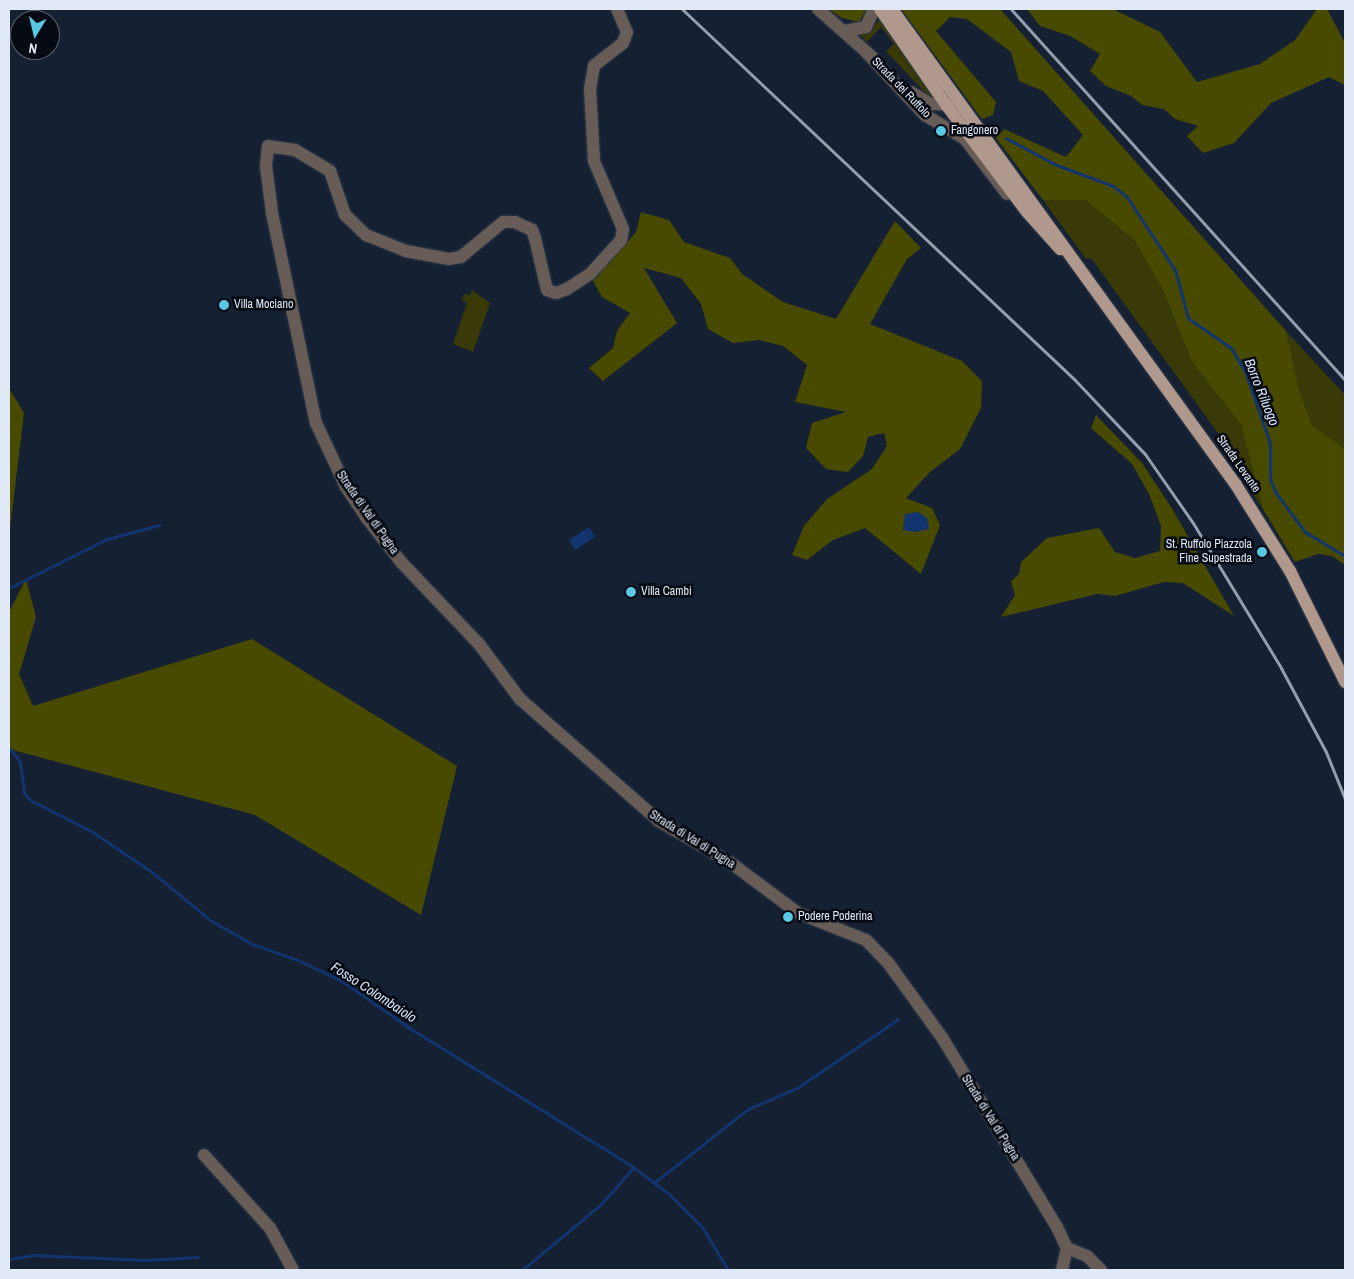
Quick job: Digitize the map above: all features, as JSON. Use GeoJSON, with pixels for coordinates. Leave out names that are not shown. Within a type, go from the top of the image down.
{"type":"FeatureCollection","features":[{"type":"Feature","properties":{"kind":"main road"},"geometry":{"type":"LineString","coordinates":[[880,9],[954,108]]}},
{"type":"Feature","properties":{"kind":"main road"},"geometry":{"type":"LineString","coordinates":[[892,9],[954,108]]}},
{"type":"Feature","properties":{"kind":"main road","name":"Strada Levante"},"geometry":{"type":"LineString","coordinates":[[954,108],[1027,212],[1085,276]]}},
{"type":"Feature","properties":{"kind":"main road","name":"Strada Levante"},"geometry":{"type":"LineString","coordinates":[[954,108],[1085,276],[1258,518],[1290,571],[1345,682]]}},
{"type":"Feature","properties":{"kind":"street","name":"Strada di Val di Pugna"},"geometry":{"type":"LineString","coordinates":[[616,9],[627,32],[623,43],[594,66],[590,89],[594,161],[623,229],[622,235],[617,246],[590,274],[567,289],[556,292],[547,290],[536,238],[532,230],[515,222],[504,222],[461,257],[449,259],[406,251],[366,235],[345,216],[330,171],[295,150],[268,146],[266,166],[272,213],[316,423],[346,487],[366,517],[402,564],[478,644],[520,699],[659,821],[731,863],[798,913],[866,940],[889,964],[943,1039],[1067,1248]]}},
{"type":"Feature","properties":{"kind":"street","name":"Strada del Ruffolo"},"geometry":{"type":"LineString","coordinates":[[818,9],[918,98],[930,104],[954,108]]}},
{"type":"Feature","properties":{"kind":"street"},"geometry":{"type":"LineString","coordinates":[[845,32],[866,27],[874,9]]}},
{"type":"Feature","properties":{"kind":"street","name":"Strada del Ruffolo"},"geometry":{"type":"LineString","coordinates":[[866,52],[925,115],[937,124],[965,139],[999,185],[1027,212]]}},
{"type":"Feature","properties":{"kind":"street","name":"Strada del Ruffolo"},"geometry":{"type":"LineString","coordinates":[[937,124],[954,108]]}},
{"type":"Feature","properties":{"kind":"street"},"geometry":{"type":"LineString","coordinates":[[204,1155],[270,1228],[293,1270]]}},
{"type":"Feature","properties":{"kind":"street"},"geometry":{"type":"LineString","coordinates":[[1062,1270],[1067,1248],[1087,1256],[1101,1270]]}},
{"type":"Feature","properties":{"kind":"shaded area"},"geometry":{"type":"Polygon","coordinates":[[[828,9],[867,9],[859,22],[842,18],[828,9]]]}},
{"type":"Feature","properties":{"kind":"shaded area"},"geometry":{"type":"Polygon","coordinates":[[[901,9],[1000,9],[1286,331],[1299,389],[1312,425],[1345,449],[1345,565],[1332,556],[1318,554],[1295,562],[1263,509],[1241,425],[1192,362],[1162,288],[1134,240],[1085,200],[1043,200],[996,138],[1004,129],[1066,157],[1083,135],[1043,91],[1019,81],[1011,52],[967,19],[950,17],[936,31],[996,102],[993,115],[982,119],[901,9]]]}},
{"type":"Feature","properties":{"kind":"shaded area"},"geometry":{"type":"Polygon","coordinates":[[[1027,9],[1113,9],[1160,32],[1197,82],[1260,64],[1295,40],[1317,9],[1327,9],[1345,43],[1345,85],[1329,77],[1271,103],[1234,143],[1203,153],[1187,136],[1198,126],[1175,119],[1164,109],[1142,105],[1131,96],[1106,86],[1090,71],[1100,54],[1070,36],[1040,26],[1027,9]]]}},
{"type":"Feature","properties":{"kind":"shaded area"},"geometry":{"type":"Polygon","coordinates":[[[881,17],[939,99],[929,97],[886,51],[894,44],[881,27],[867,42],[860,35],[870,31],[881,17]]]}},
{"type":"Feature","properties":{"kind":"shaded area"},"geometry":{"type":"Polygon","coordinates":[[[1043,200],[1085,200],[1134,240],[1162,288],[1192,362],[1241,425],[1263,509],[1225,451],[1220,436],[1091,258],[1086,259],[1043,200]]]}},
{"type":"Feature","properties":{"kind":"shaded area"},"geometry":{"type":"Polygon","coordinates":[[[641,212],[669,220],[684,242],[730,258],[742,274],[783,302],[836,319],[895,221],[921,248],[907,259],[870,324],[962,361],[982,381],[981,408],[960,449],[930,472],[906,498],[932,508],[940,525],[921,574],[865,528],[833,540],[807,560],[792,555],[804,526],[827,499],[872,469],[887,446],[884,433],[868,437],[863,456],[848,472],[826,469],[806,448],[812,423],[846,412],[795,402],[807,365],[783,346],[759,340],[733,343],[708,329],[701,304],[681,278],[644,268],[677,323],[603,381],[589,368],[613,348],[617,331],[630,313],[602,297],[593,281],[636,232],[641,212]]]}},
{"type":"Feature","properties":{"kind":"shaded area"},"geometry":{"type":"Polygon","coordinates":[[[472,290],[490,303],[473,352],[453,344],[467,303],[462,300],[464,294],[470,295],[472,290]]]}},
{"type":"Feature","properties":{"kind":"shaded area"},"geometry":{"type":"Polygon","coordinates":[[[1286,331],[1345,395],[1345,449],[1312,425],[1299,389],[1286,331]]]}},
{"type":"Feature","properties":{"kind":"shaded area"},"geometry":{"type":"Polygon","coordinates":[[[9,388],[24,413],[9,537],[9,388]]]}},
{"type":"Feature","properties":{"kind":"shaded area"},"geometry":{"type":"Polygon","coordinates":[[[1096,415],[1142,463],[1171,507],[1234,616],[1183,583],[1164,582],[1115,596],[1097,594],[1001,617],[1015,595],[1011,581],[1019,574],[1021,562],[1047,538],[1099,528],[1115,552],[1135,558],[1160,551],[1161,526],[1149,494],[1132,464],[1091,428],[1096,415]]]}},
{"type":"Feature","properties":{"kind":"shaded area"},"geometry":{"type":"Polygon","coordinates":[[[26,579],[36,617],[19,674],[33,706],[252,639],[457,766],[421,915],[255,815],[9,749],[9,612],[26,579]]]}},
{"type":"Feature","properties":{"kind":"water"},"geometry":{"type":"Polygon","coordinates":[[[918,512],[927,518],[929,529],[915,532],[903,530],[905,514],[918,512]]]}},
{"type":"Feature","properties":{"kind":"water"},"geometry":{"type":"Polygon","coordinates":[[[589,527],[595,537],[575,550],[569,540],[589,527]]]}},
{"type":"Feature","properties":{"kind":"waterway","name":"Borro Riluogo"},"geometry":{"type":"LineString","coordinates":[[1006,138],[1054,164],[1113,186],[1127,197],[1175,270],[1188,318],[1231,348],[1245,371],[1270,443],[1270,479],[1276,493],[1305,532],[1345,556]]}},
{"type":"Feature","properties":{"kind":"waterway"},"geometry":{"type":"LineString","coordinates":[[9,588],[107,539],[159,525]]}},
{"type":"Feature","properties":{"kind":"waterway","name":"Fosso Colombaiolo"},"geometry":{"type":"LineString","coordinates":[[9,748],[20,761],[24,793],[30,800],[91,831],[152,872],[210,920],[252,944],[298,960],[342,981],[411,1029],[629,1164],[669,1194],[702,1227],[728,1270]]}},
{"type":"Feature","properties":{"kind":"waterway"},"geometry":{"type":"LineString","coordinates":[[655,1182],[748,1109],[797,1088],[898,1019]]}},
{"type":"Feature","properties":{"kind":"waterway"},"geometry":{"type":"LineString","coordinates":[[522,1270],[602,1203],[634,1167]]}},
{"type":"Feature","properties":{"kind":"waterway"},"geometry":{"type":"LineString","coordinates":[[9,1259],[33,1255],[145,1260],[198,1257]]}},
{"type":"Feature","properties":{"kind":"railway"},"geometry":{"type":"LineString","coordinates":[[682,9],[1075,380],[1145,454],[1193,523],[1281,668],[1326,752],[1345,799]]}},
{"type":"Feature","properties":{"kind":"railway"},"geometry":{"type":"LineString","coordinates":[[1011,9],[1345,380]]}},
{"type":"Feature","properties":{"kind":"place","name":"Fangonero"},"geometry":{"type":"Point","coordinates":[941,131]}},
{"type":"Feature","properties":{"kind":"place","name":"Villa Mociano"},"geometry":{"type":"Point","coordinates":[224,305]}},
{"type":"Feature","properties":{"kind":"place","name":"St. Ruffolo Piazzola Fine Supestrada"},"geometry":{"type":"Point","coordinates":[1262,552]}},
{"type":"Feature","properties":{"kind":"place","name":"Villa Cambi"},"geometry":{"type":"Point","coordinates":[631,592]}},
{"type":"Feature","properties":{"kind":"place","name":"Podere Poderina"},"geometry":{"type":"Point","coordinates":[788,917]}}]}
